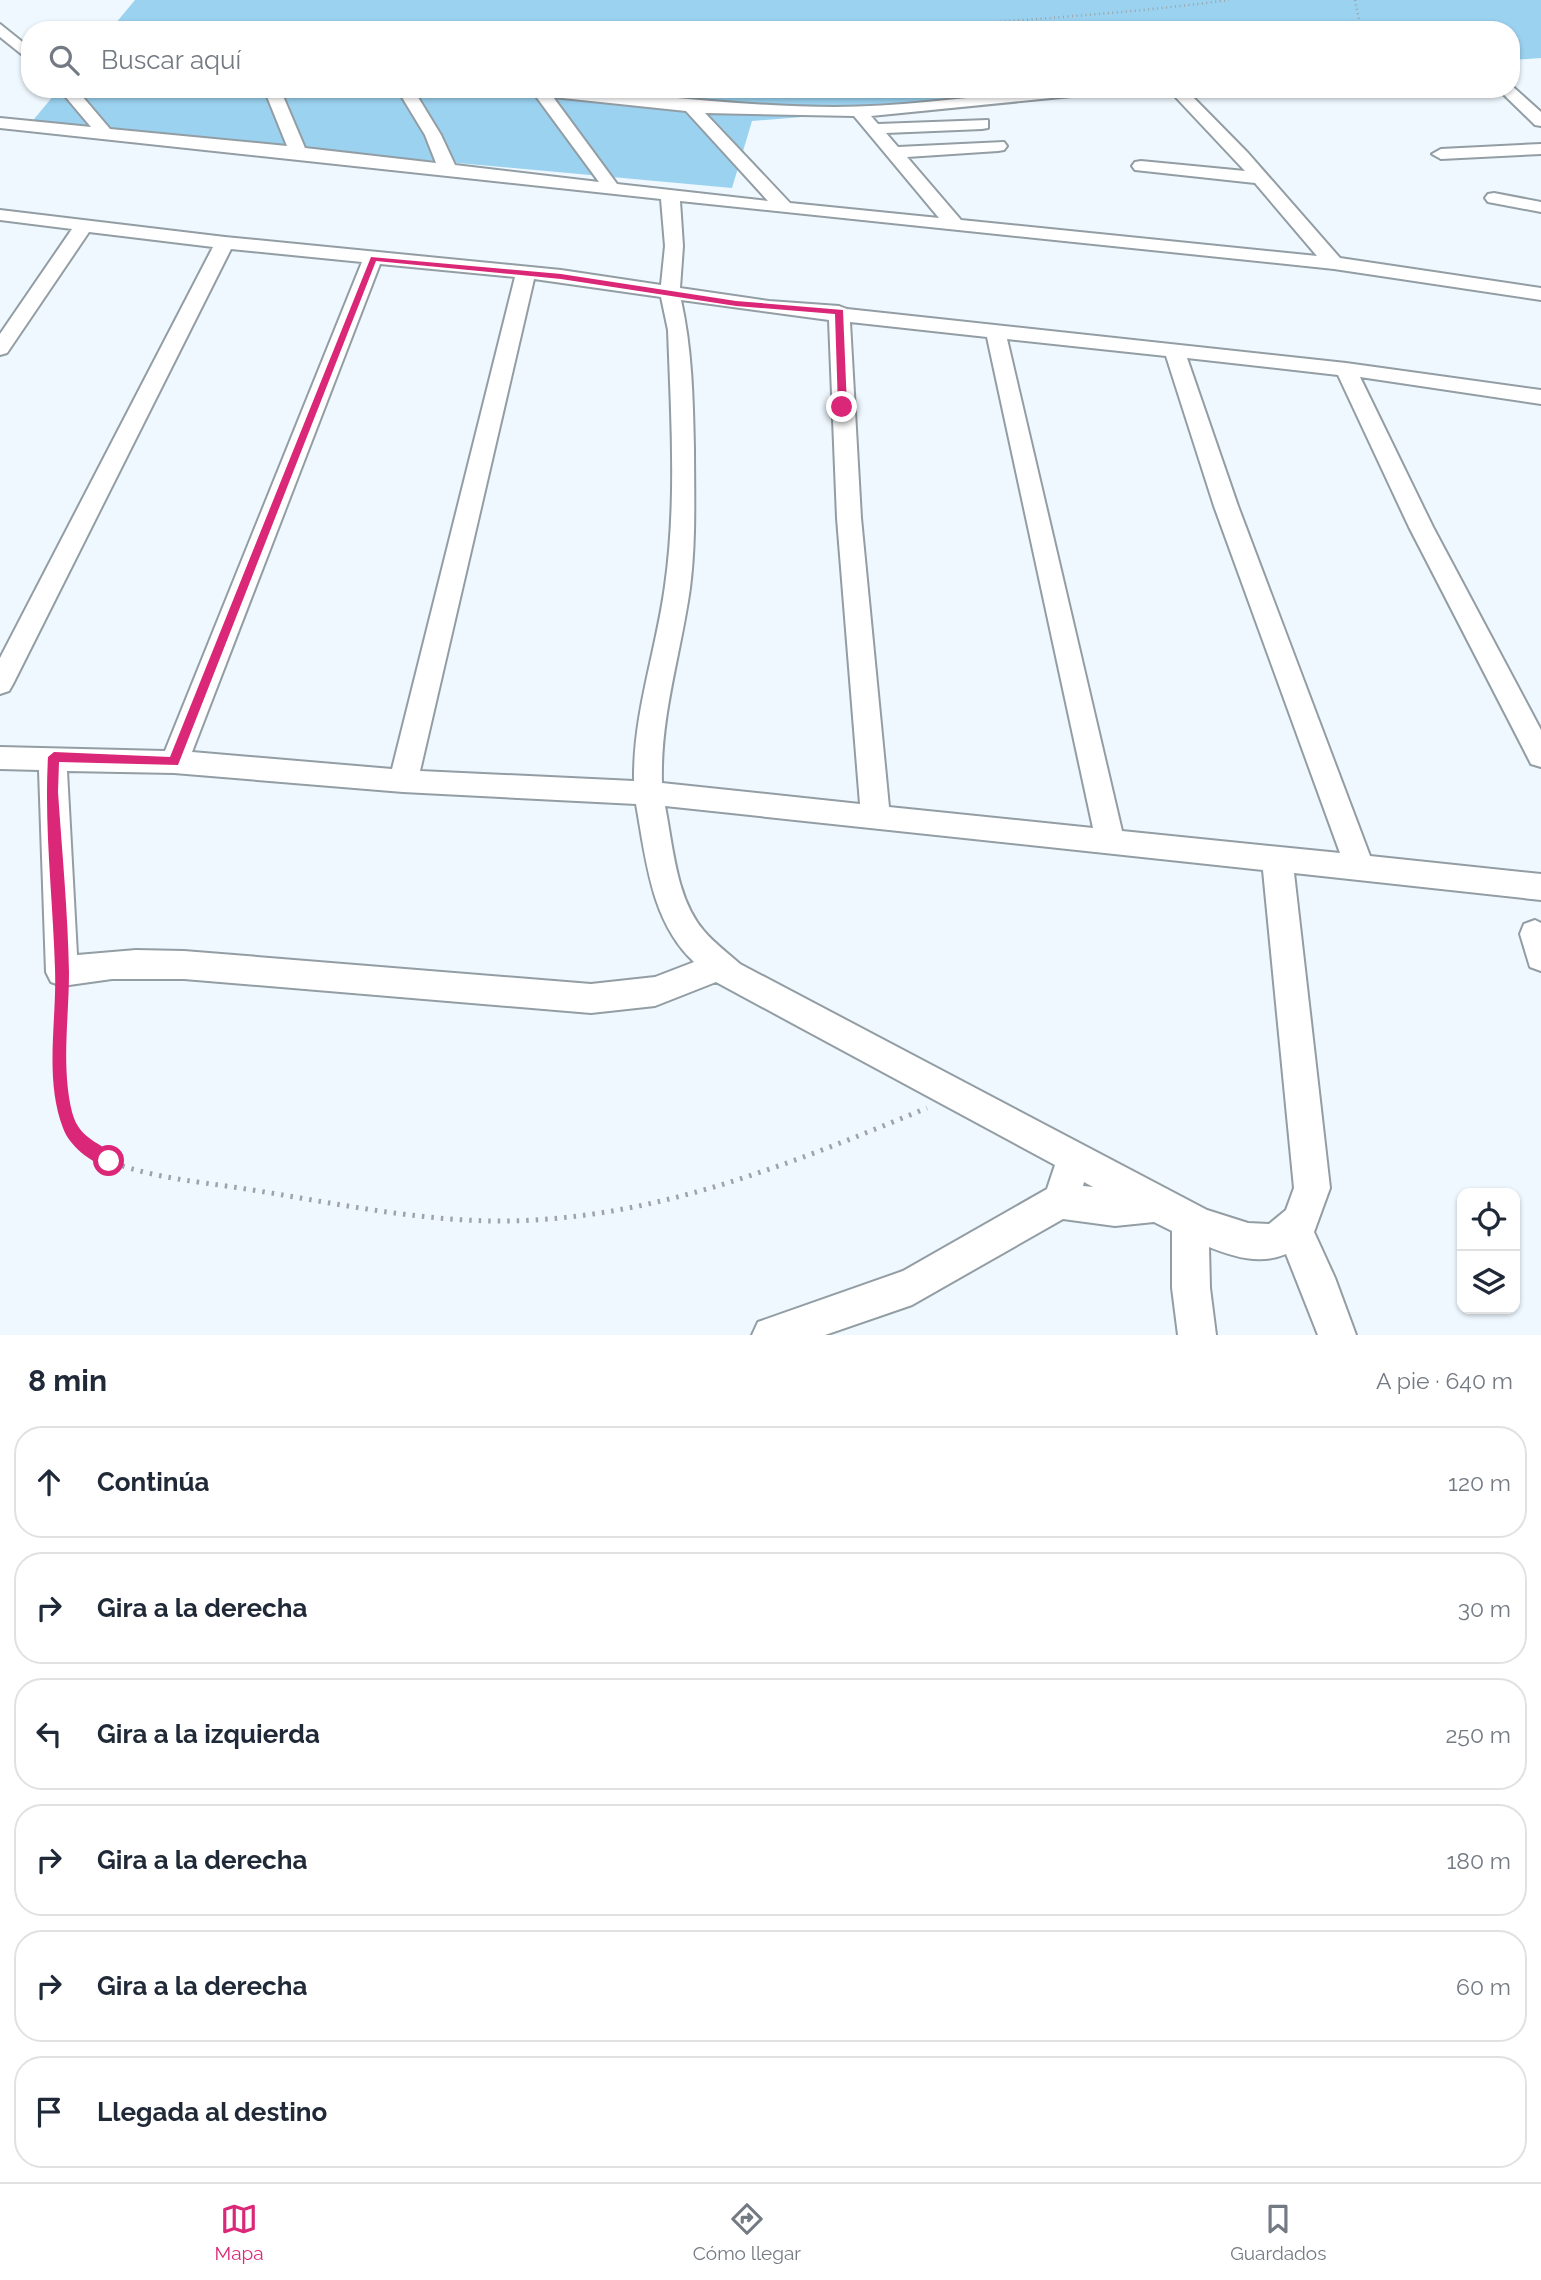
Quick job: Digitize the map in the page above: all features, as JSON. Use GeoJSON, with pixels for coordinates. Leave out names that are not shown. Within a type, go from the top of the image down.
{"type":"FeatureCollection","features":[{"type":"Feature","properties":{"kind":"street"},"geometry":{"type":"LineString","coordinates":[[0,29],[21,48]]}},
{"type":"Feature","properties":{"kind":"street"},"geometry":{"type":"LineString","coordinates":[[75,98],[104,132]]}},
{"type":"Feature","properties":{"kind":"street"},"geometry":{"type":"LineString","coordinates":[[276,98],[298,153]]}},
{"type":"Feature","properties":{"kind":"street"},"geometry":{"type":"LineString","coordinates":[[410,98],[433,135],[448,170]]}},
{"type":"Feature","properties":{"kind":"street"},"geometry":{"type":"LineString","coordinates":[[540,98],[608,182],[608,188]]}},
{"type":"Feature","properties":{"kind":"street"},"geometry":{"type":"LineString","coordinates":[[616,98],[758,110],[857,110],[991,98]]}},
{"type":"Feature","properties":{"kind":"street"},"geometry":{"type":"LineString","coordinates":[[1184,98],[1334,263]]}},
{"type":"Feature","properties":{"kind":"street"},"geometry":{"type":"LineString","coordinates":[[1516,98],[1541,121]]}},
{"type":"Feature","properties":{"kind":"street"},"geometry":{"type":"LineString","coordinates":[[689,105],[785,208]]}},
{"type":"Feature","properties":{"kind":"street"},"geometry":{"type":"LineString","coordinates":[[857,110],[955,225]]}},
{"type":"Feature","properties":{"kind":"street"},"geometry":{"type":"LineString","coordinates":[[0,123],[298,153],[785,208],[1334,263],[1541,294]]}},
{"type":"Feature","properties":{"kind":"street"},"geometry":{"type":"LineString","coordinates":[[873,129],[982,124]]}},
{"type":"Feature","properties":{"kind":"street"},"geometry":{"type":"LineString","coordinates":[[893,153],[998,146]]}},
{"type":"Feature","properties":{"kind":"street"},"geometry":{"type":"LineString","coordinates":[[1441,154],[1541,149]]}},
{"type":"Feature","properties":{"kind":"street"},"geometry":{"type":"LineString","coordinates":[[1141,166],[1259,178]]}},
{"type":"Feature","properties":{"kind":"street"},"geometry":{"type":"LineString","coordinates":[[670,195],[674,246],[670,293],[678,330],[683,534],[677,589],[647,743],[648,793],[671,901],[692,940],[718,966],[954,1097],[1174,1212],[1235,1240],[1269,1242],[1293,1229],[1306,1212],[1312,1188],[1277,858]]}},
{"type":"Feature","properties":{"kind":"street"},"geometry":{"type":"LineString","coordinates":[[1494,198],[1541,207]]}},
{"type":"Feature","properties":{"kind":"street"},"geometry":{"type":"LineString","coordinates":[[0,215],[225,243],[526,272],[769,307],[839,312],[996,332],[1346,369],[1534,396],[1541,416]]}},
{"type":"Feature","properties":{"kind":"street"},"geometry":{"type":"LineString","coordinates":[[0,349],[84,225]]}},
{"type":"Feature","properties":{"kind":"street"},"geometry":{"type":"LineString","coordinates":[[0,684],[225,243]]}},
{"type":"Feature","properties":{"kind":"street"},"geometry":{"type":"LineString","coordinates":[[174,762],[373,258]]}},
{"type":"Feature","properties":{"kind":"street"},"geometry":{"type":"LineString","coordinates":[[403,780],[526,272]]}},
{"type":"Feature","properties":{"kind":"street"},"geometry":{"type":"LineString","coordinates":[[839,312],[849,518],[876,817]]}},
{"type":"Feature","properties":{"kind":"street"},"geometry":{"type":"LineString","coordinates":[[996,332],[1003,375],[1110,841]]}},
{"type":"Feature","properties":{"kind":"street"},"geometry":{"type":"LineString","coordinates":[[1174,350],[1222,494],[1360,866]]}},
{"type":"Feature","properties":{"kind":"street"},"geometry":{"type":"LineString","coordinates":[[1346,369],[1421,527],[1541,756]]}},
{"type":"Feature","properties":{"kind":"street"},"geometry":{"type":"LineString","coordinates":[[54,757],[52,792],[62,972],[110,964],[165,962],[423,985],[517,998],[581,1001],[650,992],[690,980],[718,966]]}},
{"type":"Feature","properties":{"kind":"street"},"geometry":{"type":"LineString","coordinates":[[0,758],[54,757],[174,762],[403,780],[648,793],[1541,887]]}},
{"type":"Feature","properties":{"kind":"street"},"geometry":{"type":"LineString","coordinates":[[1060,1201],[1075,1158]]}},
{"type":"Feature","properties":{"kind":"street"},"geometry":{"type":"LineString","coordinates":[[771,1335],[912,1286],[1060,1201],[1115,1209],[1174,1212]]}},
{"type":"Feature","properties":{"kind":"street"},"geometry":{"type":"LineString","coordinates":[[1174,1212],[1191,1288],[1197,1335]]}},
{"type":"Feature","properties":{"kind":"street"},"geometry":{"type":"LineString","coordinates":[[1293,1229],[1317,1278],[1337,1335]]}},
{"type":"Feature","properties":{"kind":"path"},"geometry":{"type":"LineString","coordinates":[[993,21],[1141,12],[1229,0]]}},
{"type":"Feature","properties":{"kind":"path"},"geometry":{"type":"LineString","coordinates":[[1355,0],[1359,21]]}},
{"type":"Feature","properties":{"kind":"path"},"geometry":{"type":"LineString","coordinates":[[62,972],[59,1049],[64,1111],[70,1128],[93,1154],[109,1161],[209,1184],[440,1218],[552,1220],[664,1203],[772,1170],[954,1097]]}},
{"type":"Feature","properties":{"kind":"shaded area"},"geometry":{"type":"Polygon","coordinates":[[[135,0],[1541,0],[1541,58],[1520,59],[1520,21],[118,21],[135,0]]]}},
{"type":"Feature","properties":{"kind":"shaded area"},"geometry":{"type":"Polygon","coordinates":[[[52,98],[1037,98],[752,121],[732,188],[30,124],[52,98]]]}},
{"type":"Feature","properties":{"kind":"route"},"geometry":{"type":"LineString","coordinates":[[109,1161],[93,1154],[80,1143],[70,1128],[64,1111],[59,1049],[62,972],[52,792],[54,757],[174,762],[373,258],[561,276],[711,300],[839,312],[842,407]]}}]}
